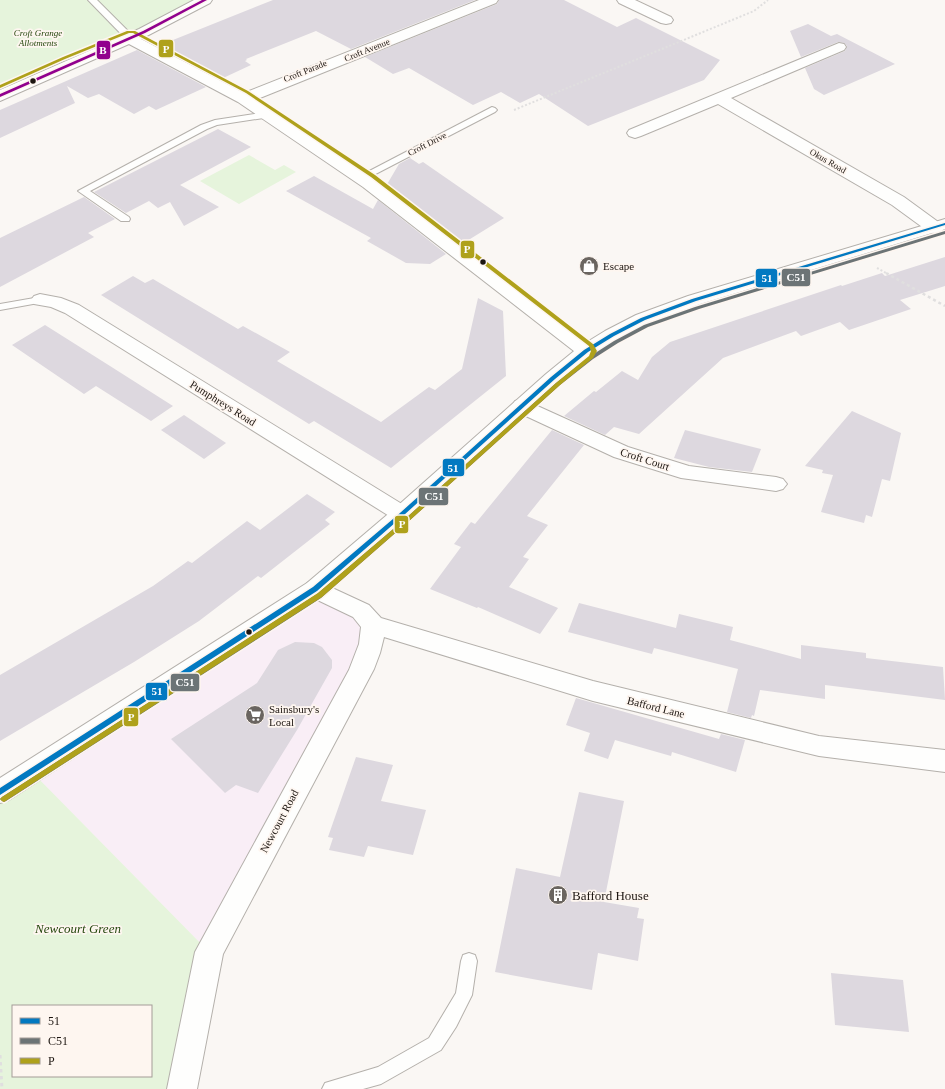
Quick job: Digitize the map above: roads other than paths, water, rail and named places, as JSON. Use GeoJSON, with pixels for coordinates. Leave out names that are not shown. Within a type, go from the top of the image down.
{"type":"FeatureCollection","features":[{"type":"Feature","properties":{"kind":"street"},"geometry":{"type":"LineString","coordinates":[[0,96],[67,65],[131,39],[205,0]]}},
{"type":"Feature","properties":{"kind":"street","name":"Croft Parade"},"geometry":{"type":"LineString","coordinates":[[243,100],[245,96],[481,0]]}},
{"type":"Feature","properties":{"kind":"street","name":"Croft Avenue"},"geometry":{"type":"LineString","coordinates":[[243,100],[491,0]]}},
{"type":"Feature","properties":{"kind":"street"},"geometry":{"type":"LineString","coordinates":[[624,0],[666,20]]}},
{"type":"Feature","properties":{"kind":"street"},"geometry":{"type":"LineString","coordinates":[[131,39],[243,100],[361,178],[586,351]]}},
{"type":"Feature","properties":{"kind":"street"},"geometry":{"type":"LineString","coordinates":[[635,133],[839,47]]}},
{"type":"Feature","properties":{"kind":"street","name":"Okus Road"},"geometry":{"type":"LineString","coordinates":[[719,98],[940,226]]}},
{"type":"Feature","properties":{"kind":"street"},"geometry":{"type":"LineString","coordinates":[[0,792],[315,589],[402,514],[552,378],[586,351],[643,319],[705,296],[940,226]]}},
{"type":"Feature","properties":{"kind":"street","name":"Pumphreys Road"},"geometry":{"type":"LineString","coordinates":[[40,300],[55,302],[72,309],[402,514]]}},
{"type":"Feature","properties":{"kind":"street","name":"Croft Court"},"geometry":{"type":"LineString","coordinates":[[522,406],[621,452],[688,473],[776,484]]}},
{"type":"Feature","properties":{"kind":"street"},"geometry":{"type":"LineString","coordinates":[[315,589],[361,612],[372,625]]}},
{"type":"Feature","properties":{"kind":"street","name":"Bafford Lane"},"geometry":{"type":"LineString","coordinates":[[372,625],[593,691],[819,746],[945,761]]}},
{"type":"Feature","properties":{"kind":"street","name":"Newcourt Road"},"geometry":{"type":"LineString","coordinates":[[182,1089],[209,952],[365,662],[373,640],[372,625]]}},
{"type":"Feature","properties":{"kind":"lane"},"geometry":{"type":"LineString","coordinates":[[92,0],[131,39]]}},
{"type":"Feature","properties":{"kind":"lane","name":"Croft Drive"},"geometry":{"type":"LineString","coordinates":[[361,178],[492,110]]}},
{"type":"Feature","properties":{"kind":"lane"},"geometry":{"type":"LineString","coordinates":[[126,219],[83,191],[215,123],[267,116]]}},
{"type":"Feature","properties":{"kind":"lane"},"geometry":{"type":"LineString","coordinates":[[0,307],[40,300]]}},
{"type":"Feature","properties":{"kind":"lane"},"geometry":{"type":"LineString","coordinates":[[331,1089],[381,1075],[435,1044],[464,995],[469,961]]}},
{"type":"Feature","properties":{"kind":"place","name":"Escape"},"geometry":{"type":"Point","coordinates":[589,266]}},
{"type":"Feature","properties":{"kind":"place","name":"Sainsbury's Local"},"geometry":{"type":"Point","coordinates":[255,715]}},
{"type":"Feature","properties":{"kind":"place","name":"Bafford House"},"geometry":{"type":"Point","coordinates":[558,895]}},
{"type":"Feature","properties":{"kind":"park label","name":"Croft Grange Allotments"},"geometry":{"type":"Point","coordinates":[38,38]}},
{"type":"Feature","properties":{"kind":"park label","name":"Newcourt Green"},"geometry":{"type":"Point","coordinates":[78,928]}}]}
